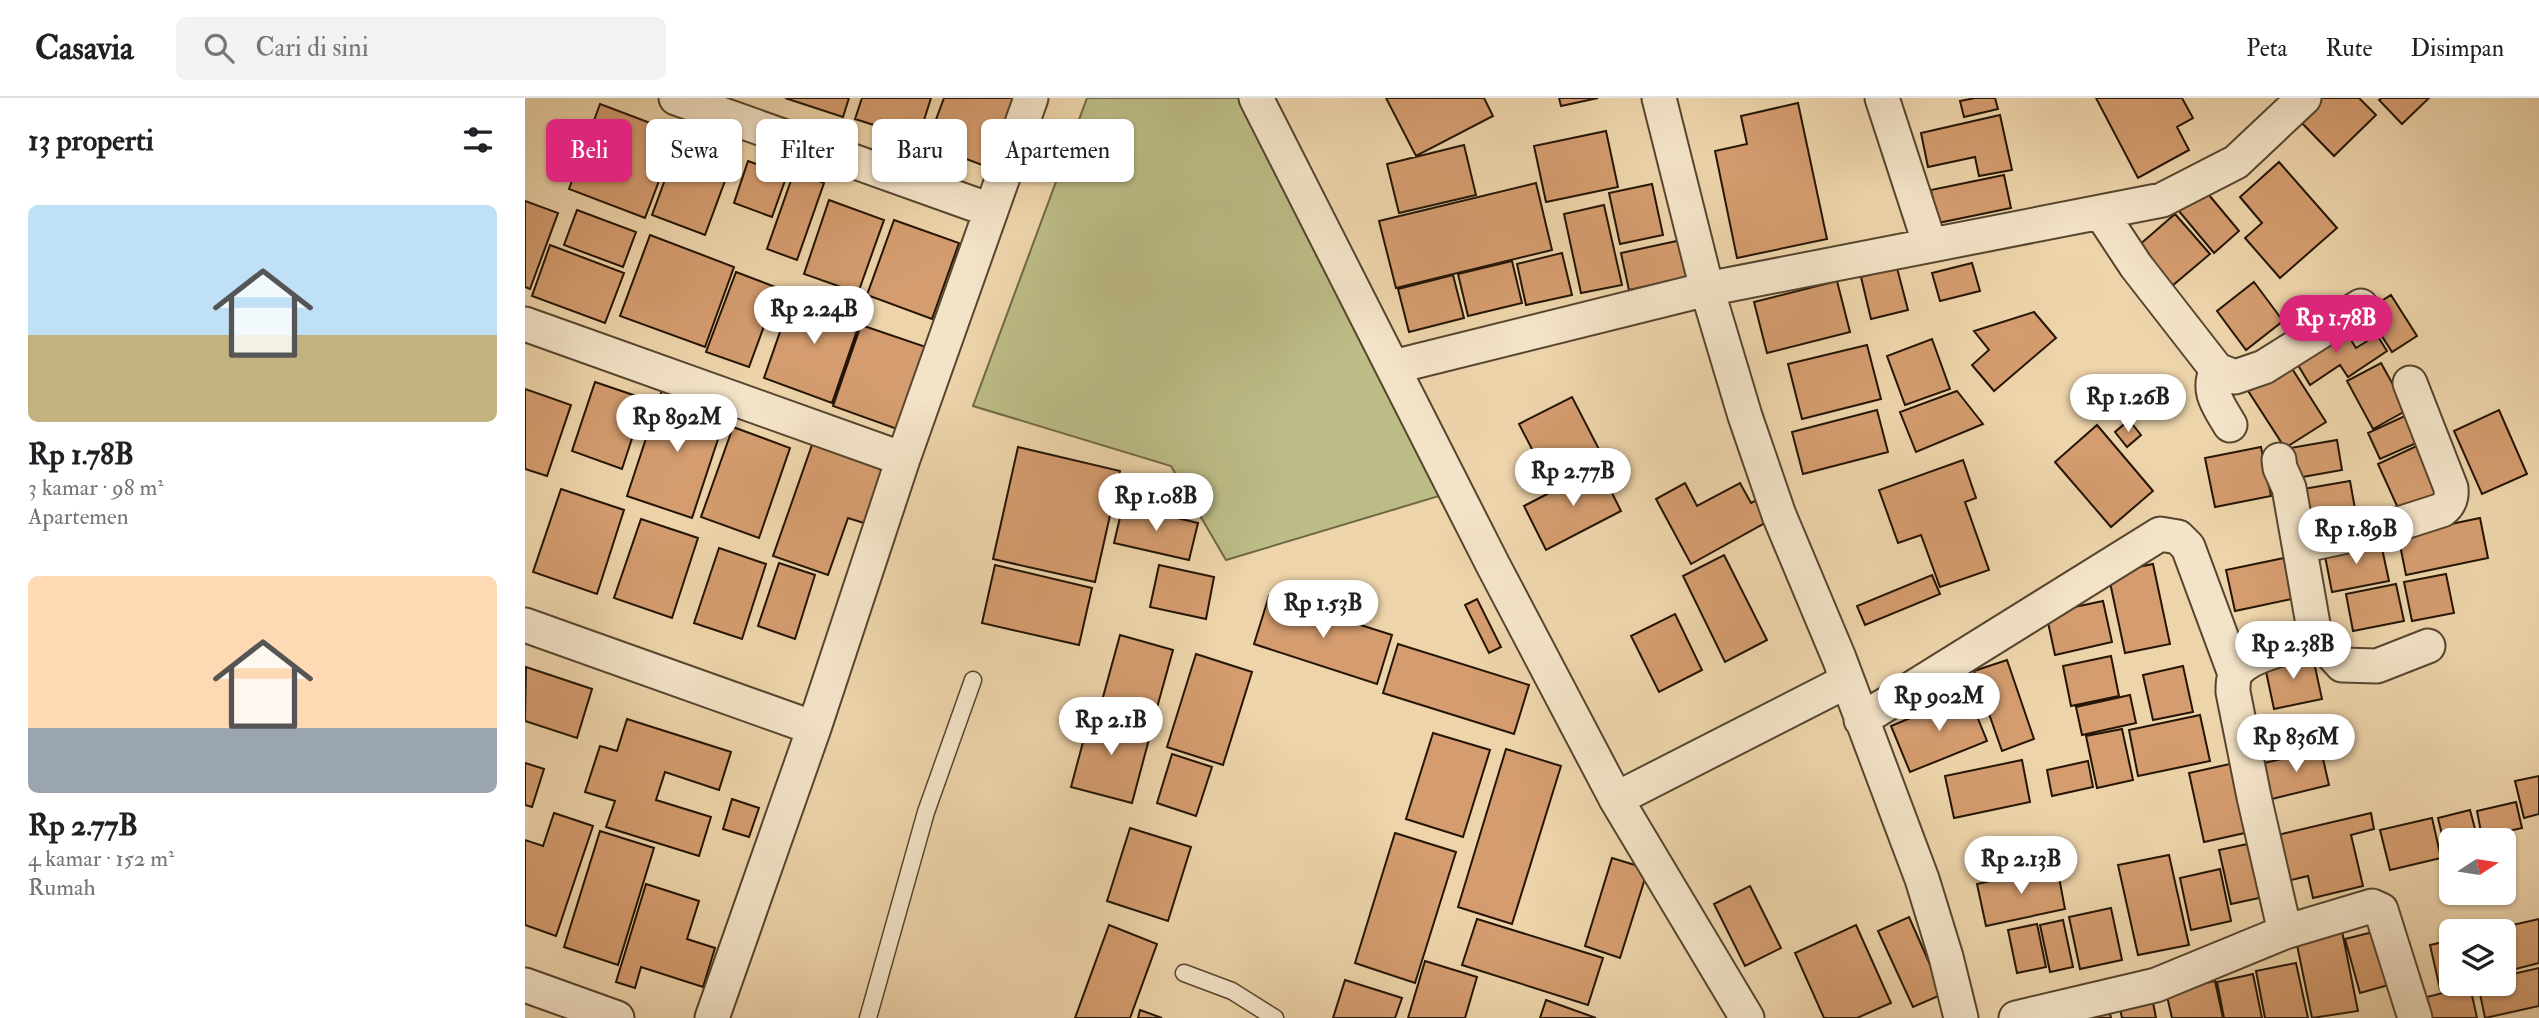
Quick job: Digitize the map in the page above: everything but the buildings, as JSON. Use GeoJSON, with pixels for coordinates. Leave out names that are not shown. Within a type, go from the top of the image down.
{"type":"FeatureCollection","features":[{"type":"Feature","properties":{"kind":"street"},"geometry":{"type":"LineString","coordinates":[[676,98],[990,211]]}},
{"type":"Feature","properties":{"kind":"street"},"geometry":{"type":"LineString","coordinates":[[712,1018],[814,728],[903,459],[1031,98]]}},
{"type":"Feature","properties":{"kind":"street"},"geometry":{"type":"LineString","coordinates":[[1256,98],[1634,833],[1747,1018]]}},
{"type":"Feature","properties":{"kind":"street"},"geometry":{"type":"LineString","coordinates":[[1659,98],[1707,289],[1745,416],[1779,515],[1809,581],[1922,879],[1961,1018]]}},
{"type":"Feature","properties":{"kind":"street"},"geometry":{"type":"LineString","coordinates":[[1882,98],[1930,246]]}},
{"type":"Feature","properties":{"kind":"street"},"geometry":{"type":"LineString","coordinates":[[1393,368],[1707,289],[2162,200],[2237,162],[2304,98]]}},
{"type":"Feature","properties":{"kind":"street"},"geometry":{"type":"LineString","coordinates":[[2101,213],[2136,266],[2217,370],[2235,377],[2264,367],[2361,306]]}},
{"type":"Feature","properties":{"kind":"street"},"geometry":{"type":"LineString","coordinates":[[525,324],[903,459]]}},
{"type":"Feature","properties":{"kind":"street"},"geometry":{"type":"LineString","coordinates":[[2217,370],[2212,380],[2214,395],[2230,425]]}},
{"type":"Feature","properties":{"kind":"street"},"geometry":{"type":"LineString","coordinates":[[2300,546],[2389,527],[2447,507],[2451,488],[2410,383]]}},
{"type":"Feature","properties":{"kind":"street"},"geometry":{"type":"LineString","coordinates":[[2279,460],[2290,488],[2316,641],[2342,665],[2377,666],[2428,646]]}},
{"type":"Feature","properties":{"kind":"street"},"geometry":{"type":"LineString","coordinates":[[1861,719],[2160,534],[2178,537],[2188,547],[2235,674],[2235,706],[2285,932]]}},
{"type":"Feature","properties":{"kind":"street"},"geometry":{"type":"LineString","coordinates":[[525,625],[814,728]]}},
{"type":"Feature","properties":{"kind":"street"},"geometry":{"type":"LineString","coordinates":[[2235,674],[2264,656],[2287,647],[2316,641]]}},
{"type":"Feature","properties":{"kind":"street"},"geometry":{"type":"LineString","coordinates":[[1616,799],[1847,681]]}},
{"type":"Feature","properties":{"kind":"street"},"geometry":{"type":"LineString","coordinates":[[2016,1018],[2155,985],[2285,932],[2372,906],[2381,910],[2415,1018]]}},
{"type":"Feature","properties":{"kind":"street"},"geometry":{"type":"LineString","coordinates":[[525,985],[617,1018]]}},
{"type":"Feature","properties":{"kind":"lane"},"geometry":{"type":"LineString","coordinates":[[868,1018],[926,811],[973,680]]}},
{"type":"Feature","properties":{"kind":"lane"},"geometry":{"type":"LineString","coordinates":[[1184,973],[1231,991],[1275,1018]]}},
{"type":"Feature","properties":{"kind":"green space"},"geometry":{"type":"Polygon","coordinates":[[[1087,98],[1246,98],[1449,493],[1226,560],[1171,466],[973,406],[1056,182],[1134,182],[1134,119],[1079,119],[1087,98]]]}}]}
